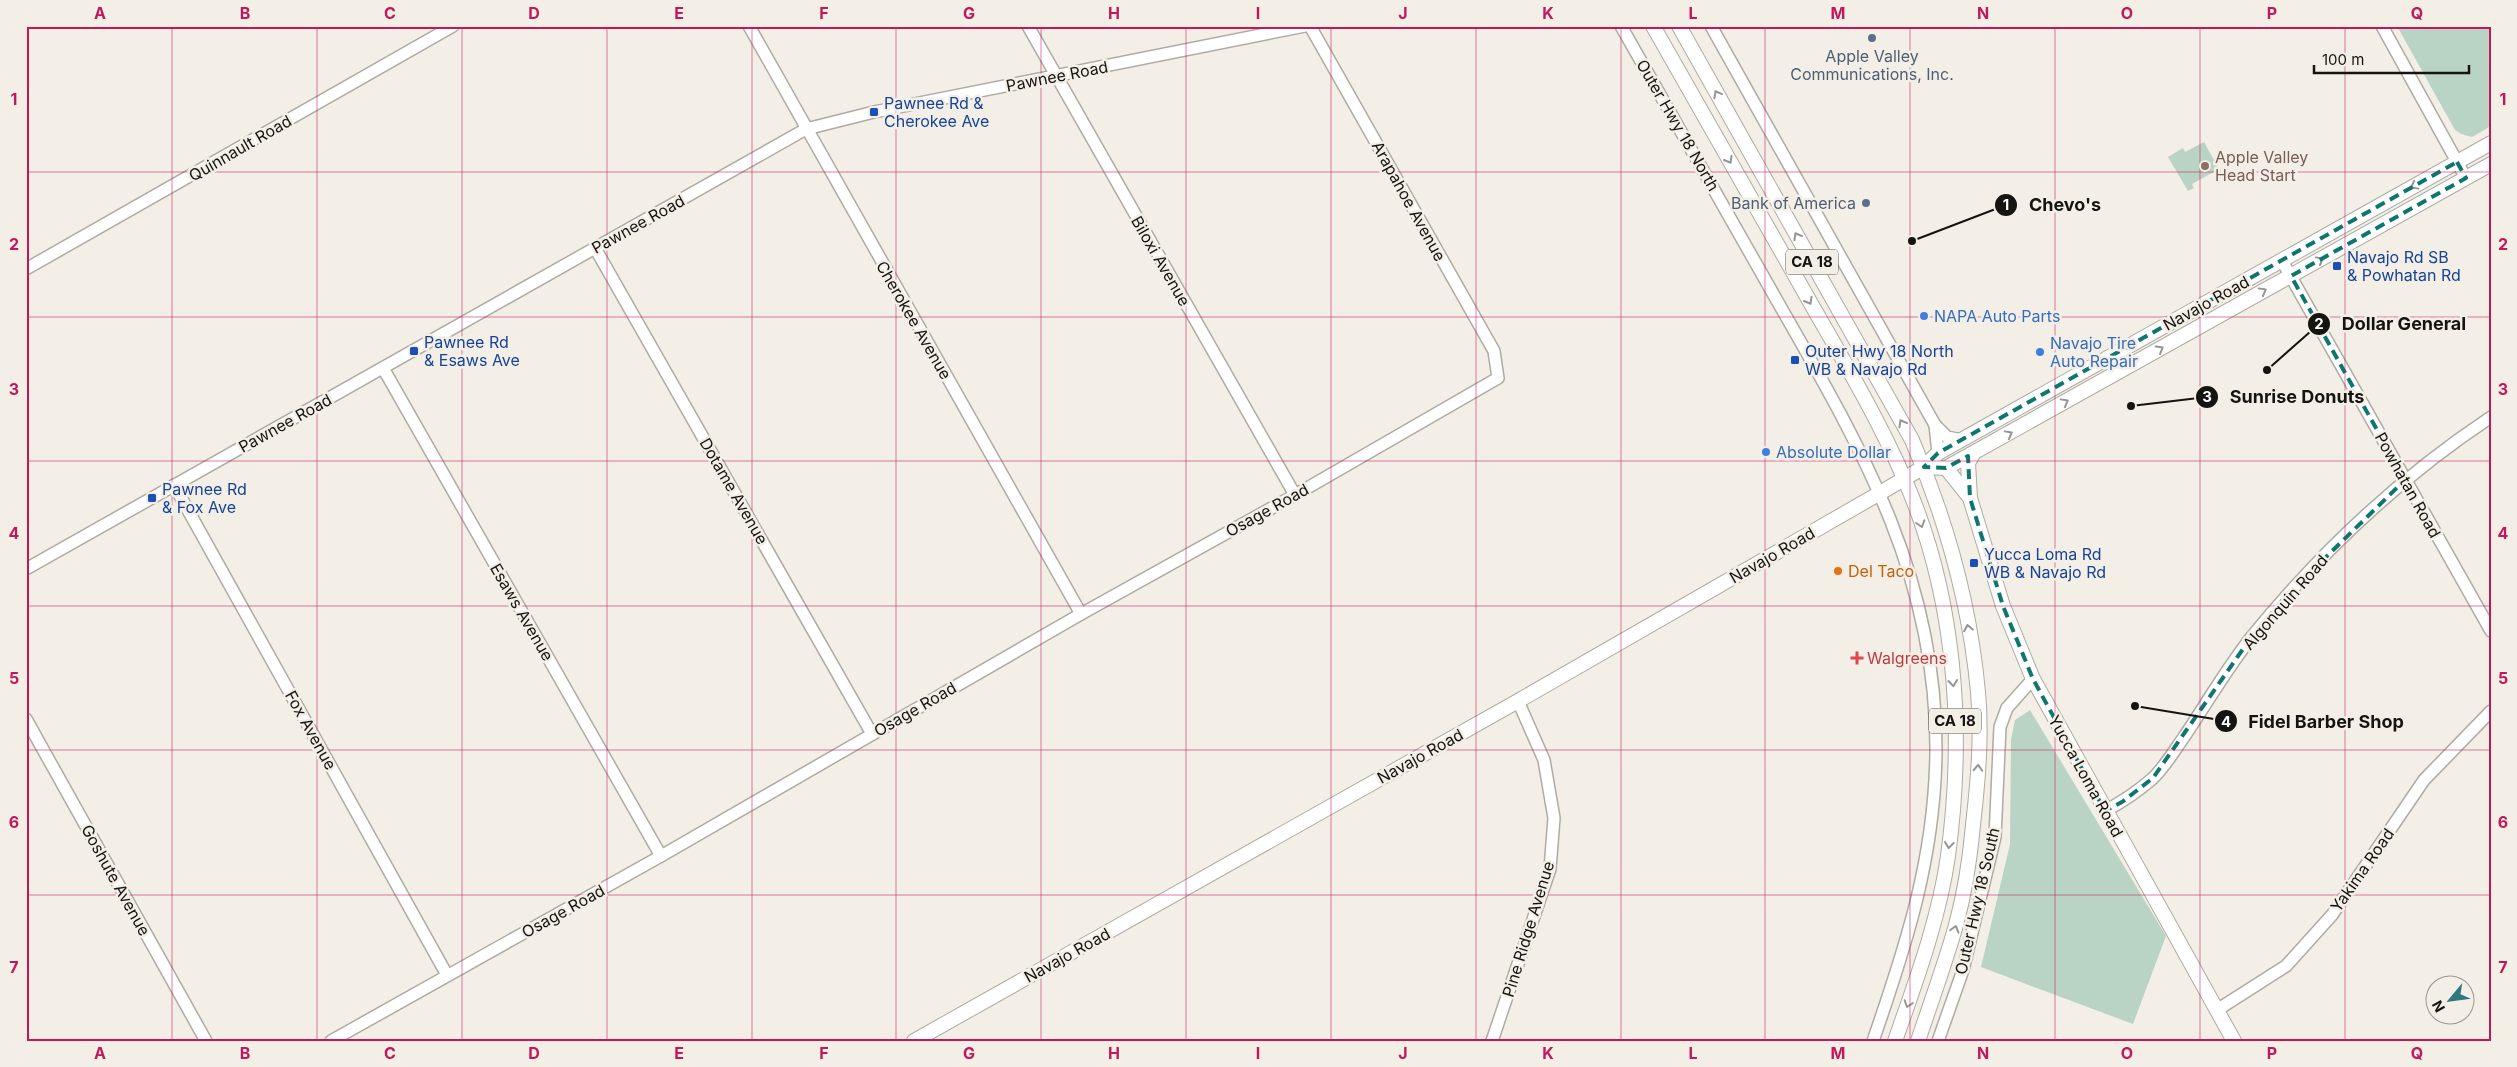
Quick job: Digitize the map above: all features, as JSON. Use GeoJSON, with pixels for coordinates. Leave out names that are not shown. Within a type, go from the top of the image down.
{"type":"FeatureCollection","features":[{"type":"Feature","properties":{"kind":"main road","name":"CA 18"},"geometry":{"type":"LineString","coordinates":[[1653,26],[1865,398],[1904,478],[1930,552],[1942,603],[1954,692],[1956,755],[1954,799],[1948,859],[1938,908],[1895,1041]]}},
{"type":"Feature","properties":{"kind":"main road"},"geometry":{"type":"LineString","coordinates":[[1669,26],[1678,42],[1697,59]]}},
{"type":"Feature","properties":{"kind":"main road","name":"CA 18"},"geometry":{"type":"LineString","coordinates":[[1679,26],[1912,440],[1924,467],[1954,558],[1977,684],[1979,736],[1969,868],[1956,924],[1918,1041]]}},
{"type":"Feature","properties":{"kind":"main road","name":"Navajo Road"},"geometry":{"type":"LineString","coordinates":[[915,1041],[1518,701],[1880,493],[1924,467],[1938,453],[2491,143]]}},
{"type":"Feature","properties":{"kind":"main road","name":"Navajo Road"},"geometry":{"type":"LineString","coordinates":[[1946,468],[2491,164]]}},
{"type":"Feature","properties":{"kind":"main road"},"geometry":{"type":"LineString","coordinates":[[1970,498],[1968,463],[1973,454]]}},
{"type":"Feature","properties":{"kind":"main road"},"geometry":{"type":"LineString","coordinates":[[1924,467],[1946,468],[1970,498]]}},
{"type":"Feature","properties":{"kind":"main road","name":"Yucca Loma Road"},"geometry":{"type":"LineString","coordinates":[[1970,498],[2003,606],[2033,679],[2234,1041]]}},
{"type":"Feature","properties":{"kind":"street","name":"Quinnault Road"},"geometry":{"type":"LineString","coordinates":[[26,269],[453,26]]}},
{"type":"Feature","properties":{"kind":"street","name":"Cherokee Avenue"},"geometry":{"type":"LineString","coordinates":[[749,26],[1081,614]]}},
{"type":"Feature","properties":{"kind":"street","name":"Biloxi Avenue"},"geometry":{"type":"LineString","coordinates":[[1028,26],[1295,495]]}},
{"type":"Feature","properties":{"kind":"street","name":"Pawnee Road"},"geometry":{"type":"LineString","coordinates":[[26,569],[806,129],[874,112],[1305,26]]}},
{"type":"Feature","properties":{"kind":"street","name":"Arapahoe Avenue"},"geometry":{"type":"LineString","coordinates":[[1310,26],[1494,351],[1498,378]]}},
{"type":"Feature","properties":{"kind":"street","name":"Outer Hwy 18 North"},"geometry":{"type":"LineString","coordinates":[[1621,26],[1859,446],[1904,552],[1924,626],[1931,666],[1936,751],[1928,848],[1918,900],[1901,962],[1873,1041]]}},
{"type":"Feature","properties":{"kind":"street"},"geometry":{"type":"LineString","coordinates":[[1711,26],[1935,425],[1947,436],[1962,440]]}},
{"type":"Feature","properties":{"kind":"street"},"geometry":{"type":"LineString","coordinates":[[2382,26],[2466,178]]}},
{"type":"Feature","properties":{"kind":"street","name":"Dotame Avenue"},"geometry":{"type":"LineString","coordinates":[[596,248],[872,734]]}},
{"type":"Feature","properties":{"kind":"street","name":"Powhatan Road"},"geometry":{"type":"LineString","coordinates":[[2282,260],[2491,631]]}},
{"type":"Feature","properties":{"kind":"street","name":"Esaws Avenue"},"geometry":{"type":"LineString","coordinates":[[383,368],[661,856]]}},
{"type":"Feature","properties":{"kind":"street","name":"Osage Road"},"geometry":{"type":"LineString","coordinates":[[331,1041],[661,856],[1081,614],[1295,495],[1498,378]]}},
{"type":"Feature","properties":{"kind":"street","name":"Algonquin Road"},"geometry":{"type":"LineString","coordinates":[[2105,811],[2122,802],[2153,778],[2176,748],[2250,639],[2280,603],[2326,554],[2405,480],[2460,437],[2491,417]]}},
{"type":"Feature","properties":{"kind":"street"},"geometry":{"type":"LineString","coordinates":[[1935,425],[1938,453]]}},
{"type":"Feature","properties":{"kind":"street","name":"Fox Avenue"},"geometry":{"type":"LineString","coordinates":[[174,485],[447,975]]}},
{"type":"Feature","properties":{"kind":"street","name":"Outer Hwy 18 South"},"geometry":{"type":"LineString","coordinates":[[1938,1041],[1963,970],[1995,837],[2000,727],[2008,708],[2021,690],[2033,679]]}},
{"type":"Feature","properties":{"kind":"street","name":"Pine Ridge Avenue"},"geometry":{"type":"LineString","coordinates":[[1492,1041],[1550,869],[1554,818],[1544,760],[1518,701]]}},
{"type":"Feature","properties":{"kind":"street","name":"Yakima Road"},"geometry":{"type":"LineString","coordinates":[[2216,1010],[2286,966],[2332,914],[2424,780],[2491,711]]}},
{"type":"Feature","properties":{"kind":"street","name":"Goshute Avenue"},"geometry":{"type":"LineString","coordinates":[[26,719],[206,1041]]}},
{"type":"Feature","properties":{"kind":"highlighted area"},"geometry":{"type":"Polygon","coordinates":[[[2457,162],[2466,178],[2291,276],[2405,480],[2286,596],[2250,639],[2153,778],[2122,802],[2105,811],[2033,679],[2003,606],[1970,498],[1968,456],[1946,468],[1924,467],[1938,453],[2457,162]]]}},
{"type":"Feature","properties":{"kind":"green space"},"geometry":{"type":"Polygon","coordinates":[[[2397,26],[2491,26],[2491,126],[2472,137],[2455,130],[2397,26]]]}},
{"type":"Feature","properties":{"kind":"green space"},"geometry":{"type":"Polygon","coordinates":[[[2204,142],[2219,169],[2192,184],[2194,188],[2188,191],[2168,157],[2183,148],[2185,152],[2204,142]]]}},
{"type":"Feature","properties":{"kind":"green space"},"geometry":{"type":"Polygon","coordinates":[[[2030,710],[2166,936],[2133,1024],[1981,967],[2010,844],[2011,740],[2015,720],[2030,710]]]}},
{"type":"Feature","properties":{"kind":"place","name":"Apple Valley Communications, Inc."},"geometry":{"type":"Point","coordinates":[1872,38]}},
{"type":"Feature","properties":{"kind":"place","name":"Pawnee Rd & Cherokee Ave"},"geometry":{"type":"Point","coordinates":[874,112]}},
{"type":"Feature","properties":{"kind":"place","name":"Apple Valley Head Start"},"geometry":{"type":"Point","coordinates":[2205,166]}},
{"type":"Feature","properties":{"kind":"place","name":"Bank of America"},"geometry":{"type":"Point","coordinates":[1866,203]}},
{"type":"Feature","properties":{"kind":"place","name":"Chevo's"},"geometry":{"type":"Point","coordinates":[1912,241]}},
{"type":"Feature","properties":{"kind":"place","name":"Navajo Rd SB & Powhatan Rd"},"geometry":{"type":"Point","coordinates":[2337,266]}},
{"type":"Feature","properties":{"kind":"place","name":"NAPA Auto Parts"},"geometry":{"type":"Point","coordinates":[1924,316]}},
{"type":"Feature","properties":{"kind":"place","name":"Pawnee Rd & Esaws Ave"},"geometry":{"type":"Point","coordinates":[414,351]}},
{"type":"Feature","properties":{"kind":"place","name":"Navajo Tire Auto Repair"},"geometry":{"type":"Point","coordinates":[2040,352]}},
{"type":"Feature","properties":{"kind":"place","name":"Outer Hwy 18 North WB & Navajo Rd"},"geometry":{"type":"Point","coordinates":[1795,360]}},
{"type":"Feature","properties":{"kind":"place","name":"Dollar General"},"geometry":{"type":"Point","coordinates":[2267,370]}},
{"type":"Feature","properties":{"kind":"place","name":"Sunrise Donuts"},"geometry":{"type":"Point","coordinates":[2131,406]}},
{"type":"Feature","properties":{"kind":"place","name":"Absolute Dollar"},"geometry":{"type":"Point","coordinates":[1766,452]}},
{"type":"Feature","properties":{"kind":"place","name":"Pawnee Rd & Fox Ave"},"geometry":{"type":"Point","coordinates":[152,498]}},
{"type":"Feature","properties":{"kind":"place","name":"Yucca Loma Rd WB & Navajo Rd"},"geometry":{"type":"Point","coordinates":[1974,563]}},
{"type":"Feature","properties":{"kind":"place","name":"Del Taco"},"geometry":{"type":"Point","coordinates":[1838,571]}},
{"type":"Feature","properties":{"kind":"place","name":"Walgreens"},"geometry":{"type":"Point","coordinates":[1857,658]}},
{"type":"Feature","properties":{"kind":"place","name":"Fidel Barber Shop"},"geometry":{"type":"Point","coordinates":[2135,706]}}]}
